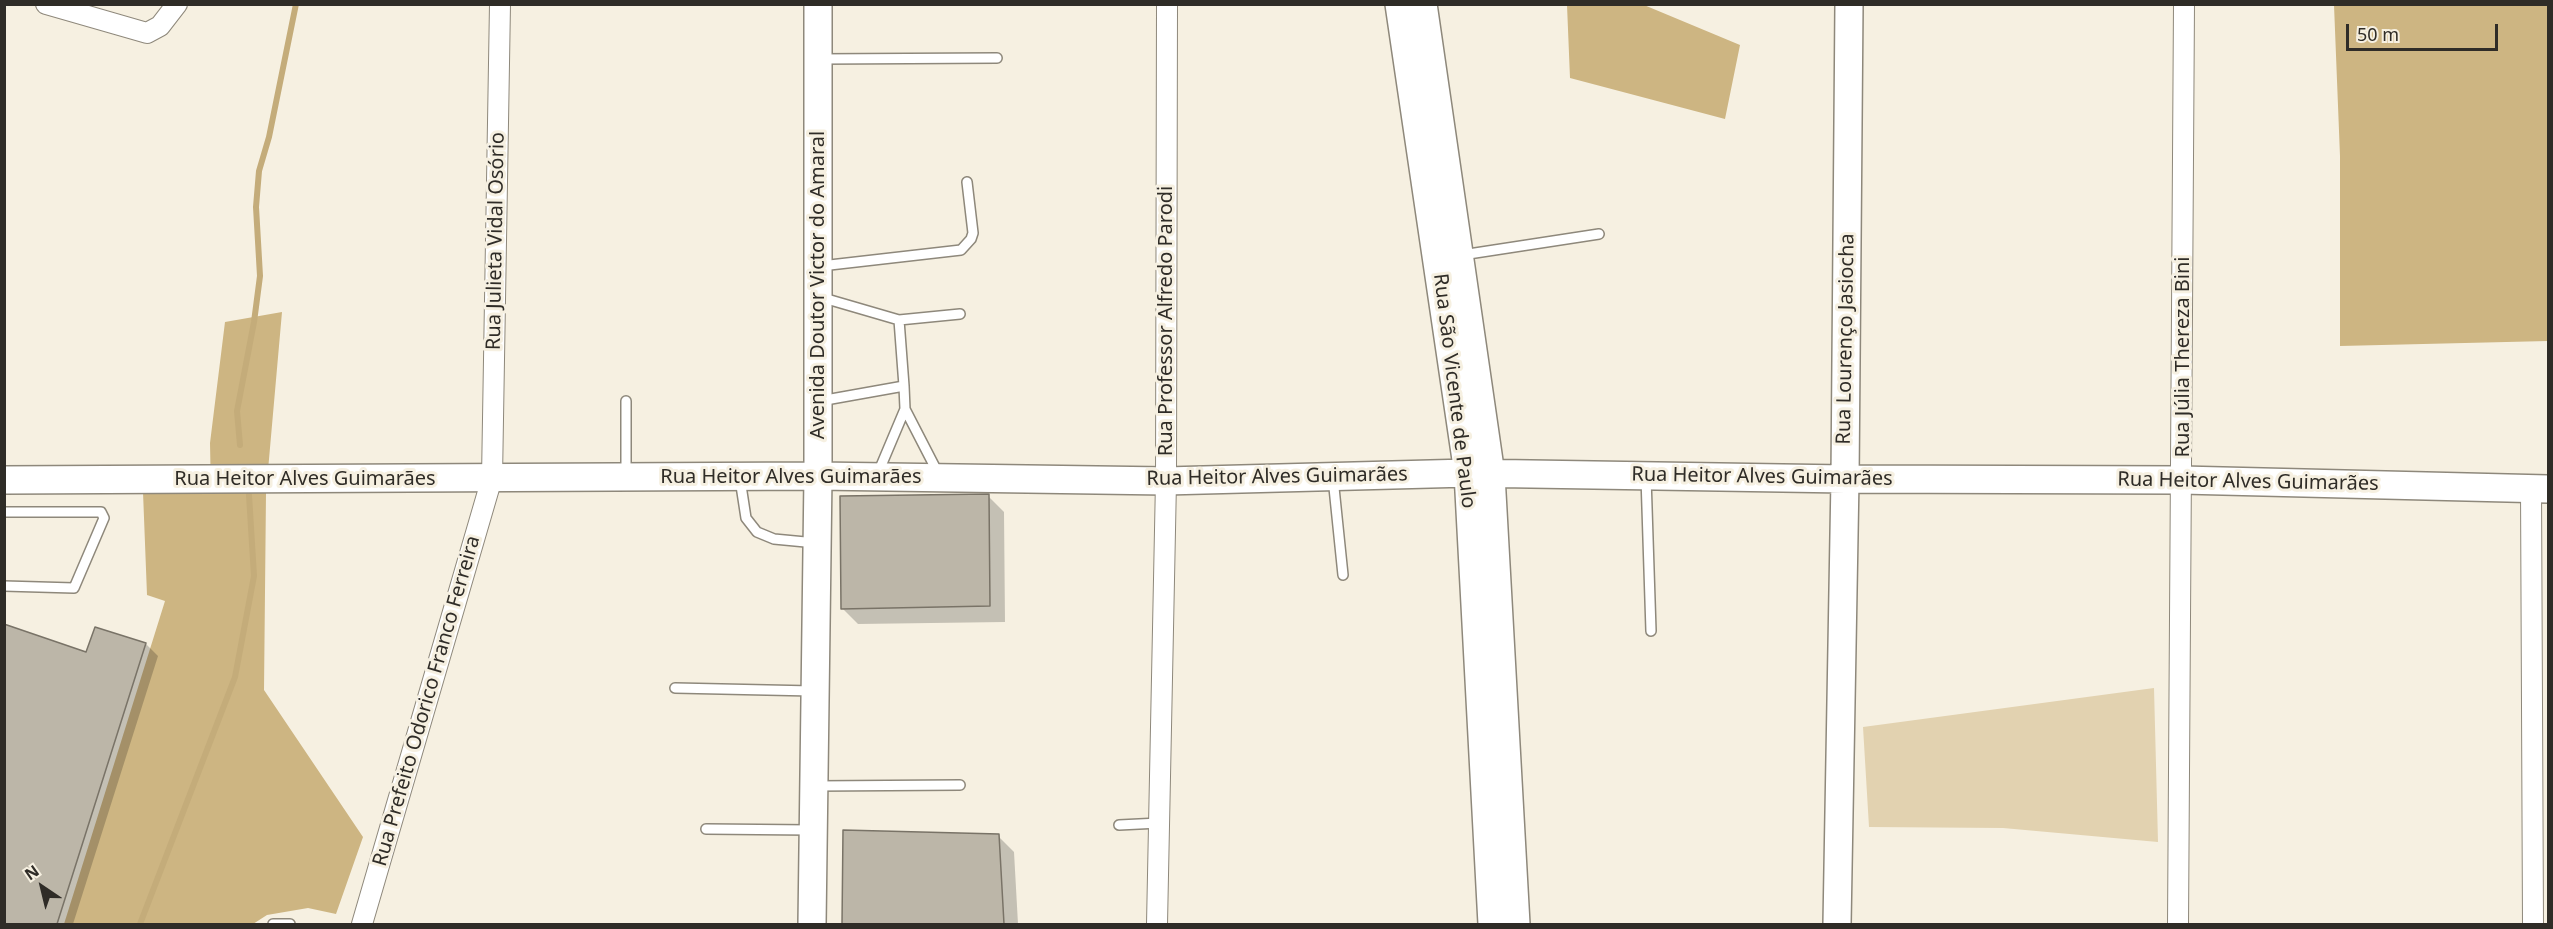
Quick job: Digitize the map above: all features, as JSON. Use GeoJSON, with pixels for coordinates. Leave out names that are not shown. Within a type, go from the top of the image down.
{"type":"FeatureCollection","features":[{"type":"Feature","properties":{"kind":"street"},"geometry":{"type":"LineString","coordinates":[[46,4],[147,33],[160,26],[177,4]]}},
{"type":"Feature","properties":{"kind":"street","name":"Rua Julieta Vidal Osório"},"geometry":{"type":"LineString","coordinates":[[492,478],[500,4]]}},
{"type":"Feature","properties":{"kind":"street","name":"Avenida Doutor Victor do Amaral"},"geometry":{"type":"LineString","coordinates":[[812,924],[818,476],[818,4]]}},
{"type":"Feature","properties":{"kind":"street","name":"Rua Professor Alfredo Parodi"},"geometry":{"type":"LineString","coordinates":[[1157,924],[1166,481],[1167,4]]}},
{"type":"Feature","properties":{"kind":"street","name":"Rua São Vicente de Paulo"},"geometry":{"type":"LineString","coordinates":[[1399,4],[1480,474],[1492,924]]}},
{"type":"Feature","properties":{"kind":"street","name":"Rua São Vicente de Paulo"},"geometry":{"type":"LineString","coordinates":[[1424,4],[1460,256],[1516,924]]}},
{"type":"Feature","properties":{"kind":"street","name":"Rua Lourenço Jasiocha"},"geometry":{"type":"LineString","coordinates":[[1837,924],[1845,479],[1849,4]]}},
{"type":"Feature","properties":{"kind":"street","name":"Rua Júlia Thereza Bini"},"geometry":{"type":"LineString","coordinates":[[2178,924],[2184,4]]}},
{"type":"Feature","properties":{"kind":"street","name":"Rua Heitor Alves Guimarães"},"geometry":{"type":"LineString","coordinates":[[4,480],[818,476],[1166,481],[1480,474],[1845,479],[2182,480],[2540,488]]}},
{"type":"Feature","properties":{"kind":"street","name":"Rua Prefeito Odorico Franco Ferreira"},"geometry":{"type":"LineString","coordinates":[[362,924],[492,478]]}},
{"type":"Feature","properties":{"kind":"street"},"geometry":{"type":"LineString","coordinates":[[2533,924],[2540,488]]}},
{"type":"Feature","properties":{"kind":"lane"},"geometry":{"type":"LineString","coordinates":[[818,59],[997,58]]}},
{"type":"Feature","properties":{"kind":"lane"},"geometry":{"type":"LineString","coordinates":[[818,267],[961,250],[971,239],[973,233],[967,182]]}},
{"type":"Feature","properties":{"kind":"lane"},"geometry":{"type":"LineString","coordinates":[[1460,256],[1599,234]]}},
{"type":"Feature","properties":{"kind":"lane"},"geometry":{"type":"LineString","coordinates":[[818,297],[899,321],[960,314]]}},
{"type":"Feature","properties":{"kind":"lane"},"geometry":{"type":"LineString","coordinates":[[899,321],[905,409],[940,477]]}},
{"type":"Feature","properties":{"kind":"lane"},"geometry":{"type":"LineString","coordinates":[[818,401],[904,386]]}},
{"type":"Feature","properties":{"kind":"lane"},"geometry":{"type":"LineString","coordinates":[[626,401],[626,477]]}},
{"type":"Feature","properties":{"kind":"lane"},"geometry":{"type":"LineString","coordinates":[[876,477],[905,409]]}},
{"type":"Feature","properties":{"kind":"lane"},"geometry":{"type":"LineString","coordinates":[[1333,476],[1343,575]]}},
{"type":"Feature","properties":{"kind":"lane"},"geometry":{"type":"LineString","coordinates":[[1646,476],[1651,631]]}},
{"type":"Feature","properties":{"kind":"lane"},"geometry":{"type":"LineString","coordinates":[[739,477],[746,518],[757,532],[774,539],[817,543]]}},
{"type":"Feature","properties":{"kind":"lane"},"geometry":{"type":"LineString","coordinates":[[4,512],[101,512],[104,518],[77,585],[71,589],[4,586]]}},
{"type":"Feature","properties":{"kind":"lane"},"geometry":{"type":"LineString","coordinates":[[675,688],[815,691]]}},
{"type":"Feature","properties":{"kind":"lane"},"geometry":{"type":"LineString","coordinates":[[814,786],[960,785]]}},
{"type":"Feature","properties":{"kind":"lane"},"geometry":{"type":"LineString","coordinates":[[1119,825],[1159,823]]}},
{"type":"Feature","properties":{"kind":"lane"},"geometry":{"type":"LineString","coordinates":[[706,829],[813,830]]}},
{"type":"Feature","properties":{"kind":"lane"},"geometry":{"type":"LineString","coordinates":[[273,924],[290,924]]}},
{"type":"Feature","properties":{"kind":"shaded area"},"geometry":{"type":"Polygon","coordinates":[[[1567,5],[1644,5],[1740,45],[1725,119],[1570,78],[1567,5]]]}},
{"type":"Feature","properties":{"kind":"shaded area"},"geometry":{"type":"Polygon","coordinates":[[[2334,5],[2548,5],[2548,341],[2340,346],[2340,156],[2334,5]]]}},
{"type":"Feature","properties":{"kind":"shaded area"},"geometry":{"type":"Polygon","coordinates":[[[282,312],[266,493],[264,690],[363,837],[336,914],[308,908],[267,915],[253,924],[64,924],[165,601],[147,595],[143,492],[211,494],[210,443],[225,322],[282,312]]]}},
{"type":"Feature","properties":{"kind":"shaded area"},"geometry":{"type":"Polygon","coordinates":[[[2154,688],[2158,842],[2003,828],[1869,827],[1863,727],[2154,688]]]}},
{"type":"Feature","properties":{"kind":"building"},"geometry":{"type":"Polygon","coordinates":[[[989,494],[990,606],[841,609],[840,496],[989,494]]]}},
{"type":"Feature","properties":{"kind":"building"},"geometry":{"type":"Polygon","coordinates":[[[4,624],[86,652],[95,627],[146,643],[57,924],[4,924],[4,624]]]}},
{"type":"Feature","properties":{"kind":"building"},"geometry":{"type":"Polygon","coordinates":[[[843,830],[999,834],[1004,924],[842,924],[843,830]]]}},
{"type":"Feature","properties":{"kind":"waterway"},"geometry":{"type":"LineString","coordinates":[[240,445],[237,411],[254,322],[260,276],[256,207],[259,171],[269,137],[296,4]]}},
{"type":"Feature","properties":{"kind":"waterway"},"geometry":{"type":"LineString","coordinates":[[140,924],[235,677],[254,576],[249,495]]}}]}
